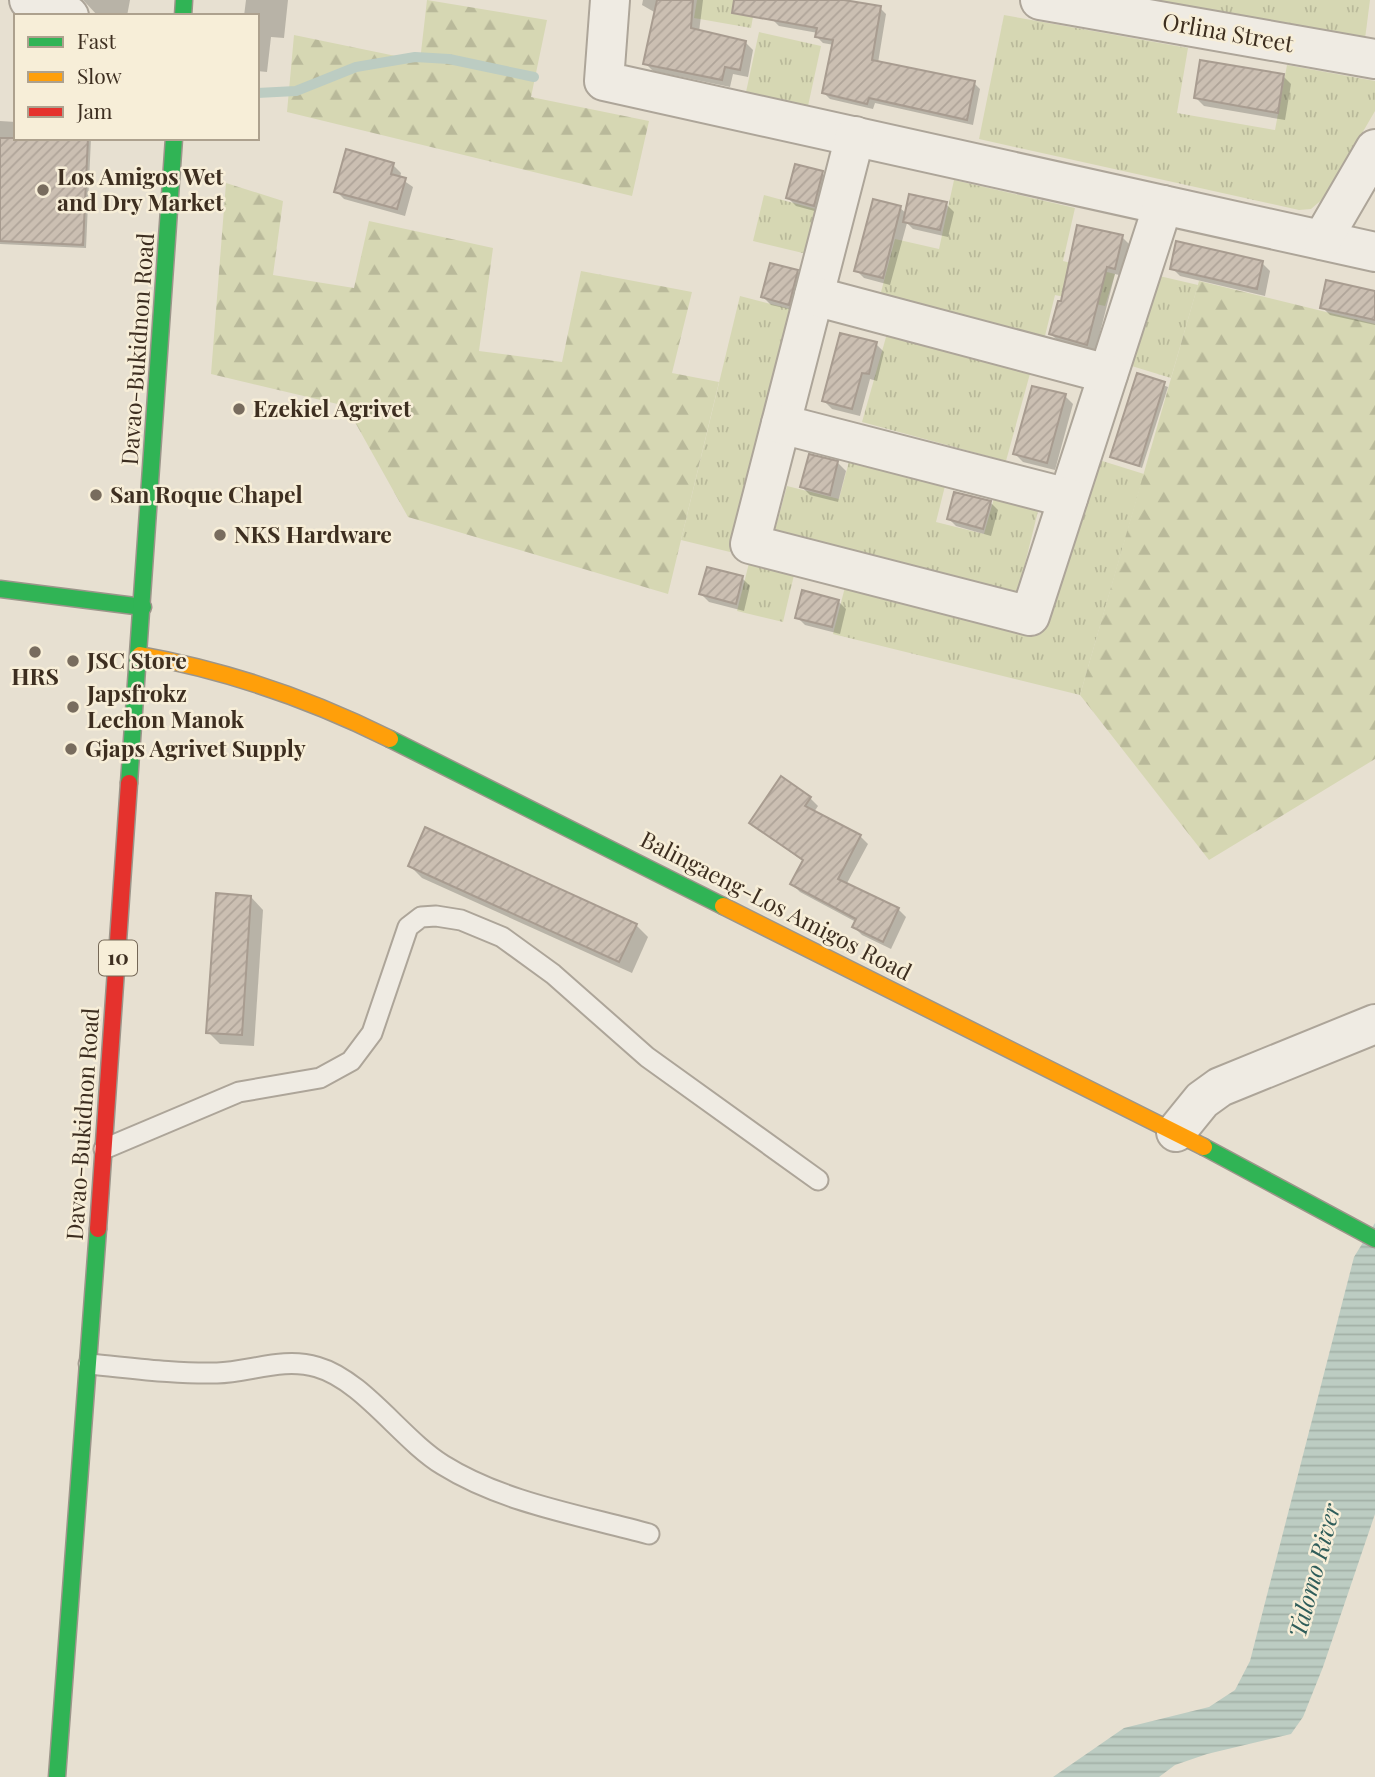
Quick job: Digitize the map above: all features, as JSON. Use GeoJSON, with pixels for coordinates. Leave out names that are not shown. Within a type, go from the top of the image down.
{"type":"FeatureCollection","features":[{"type":"Feature","properties":{"kind":"main road","name":"Davao-Bukidnon Road"},"geometry":{"type":"LineString","coordinates":[[57,1777],[140,655],[174,140]]}},
{"type":"Feature","properties":{"kind":"main road"},"geometry":{"type":"LineString","coordinates":[[0,589],[143,607]]}},
{"type":"Feature","properties":{"kind":"main road","name":"Balingaeng-Los Amigos Road"},"geometry":{"type":"LineString","coordinates":[[140,655],[231,673],[304,697],[1176,1132],[1375,1239]]}},
{"type":"Feature","properties":{"kind":"street"},"geometry":{"type":"LineString","coordinates":[[29,0],[63,14]]}},
{"type":"Feature","properties":{"kind":"street","name":"Orlina Street"},"geometry":{"type":"LineString","coordinates":[[1040,0],[1375,59]]}},
{"type":"Feature","properties":{"kind":"street"},"geometry":{"type":"LineString","coordinates":[[606,1],[604,81],[1375,252]]}},
{"type":"Feature","properties":{"kind":"street"},"geometry":{"type":"LineString","coordinates":[[855,136],[750,544],[1030,616],[1163,205]]}},
{"type":"Feature","properties":{"kind":"street"},"geometry":{"type":"LineString","coordinates":[[1322,240],[1375,149]]}},
{"type":"Feature","properties":{"kind":"street"},"geometry":{"type":"LineString","coordinates":[[814,296],[1108,374]]}},
{"type":"Feature","properties":{"kind":"street"},"geometry":{"type":"LineString","coordinates":[[781,424],[1068,498]]}},
{"type":"Feature","properties":{"kind":"street"},"geometry":{"type":"LineString","coordinates":[[1176,1132],[1202,1100],[1220,1087],[1375,1024]]}},
{"type":"Feature","properties":{"kind":"lane"},"geometry":{"type":"LineString","coordinates":[[104,1149],[240,1092],[320,1078],[351,1061],[372,1033],[408,927],[421,916],[436,916],[461,920],[502,937],[553,974],[647,1057],[818,1180]]}},
{"type":"Feature","properties":{"kind":"lane"},"geometry":{"type":"LineString","coordinates":[[89,1364],[186,1373],[221,1373],[291,1363],[318,1367],[336,1376],[369,1401],[439,1463],[475,1484],[649,1534]]}},
{"type":"Feature","properties":{"kind":"green space"},"geometry":{"type":"Polygon","coordinates":[[[427,0],[547,20],[531,97],[649,121],[632,196],[287,112],[294,35],[420,61],[427,0]]]}},
{"type":"Feature","properties":{"kind":"green space"},"geometry":{"type":"Polygon","coordinates":[[[697,0],[756,0],[751,28],[694,18],[697,0]]]}},
{"type":"Feature","properties":{"kind":"green space"},"geometry":{"type":"Polygon","coordinates":[[[1149,0],[1370,0],[1365,39],[1149,0]]]}},
{"type":"Feature","properties":{"kind":"green space"},"geometry":{"type":"Polygon","coordinates":[[[1004,15],[1188,48],[1177,113],[1275,130],[1287,65],[1375,81],[1375,111],[1325,197],[1311,209],[1299,210],[979,139],[1004,15]]]}},
{"type":"Feature","properties":{"kind":"green space"},"geometry":{"type":"Polygon","coordinates":[[[759,32],[821,46],[808,106],[746,92],[759,32]]]}},
{"type":"Feature","properties":{"kind":"green space"},"geometry":{"type":"Polygon","coordinates":[[[954,180],[1075,208],[1063,261],[1115,274],[1105,306],[1055,295],[1044,340],[880,296],[895,239],[939,249],[954,180]]]}},
{"type":"Feature","properties":{"kind":"green space"},"geometry":{"type":"Polygon","coordinates":[[[226,183],[283,201],[273,275],[354,288],[369,221],[493,248],[479,351],[562,362],[581,271],[692,292],[672,373],[719,382],[668,594],[408,517],[346,406],[211,374],[226,183]]]}},
{"type":"Feature","properties":{"kind":"green space"},"geometry":{"type":"Polygon","coordinates":[[[764,195],[819,210],[807,254],[753,241],[764,195]]]}},
{"type":"Feature","properties":{"kind":"green space"},"geometry":{"type":"Polygon","coordinates":[[[1155,275],[1198,285],[1171,378],[1125,364],[1155,275]]]}},
{"type":"Feature","properties":{"kind":"green space"},"geometry":{"type":"Polygon","coordinates":[[[1199,281],[1375,324],[1375,759],[1209,860],[1080,695],[1199,281]]]}},
{"type":"Feature","properties":{"kind":"green space"},"geometry":{"type":"Polygon","coordinates":[[[740,296],[794,310],[730,552],[681,540],[740,296]]]}},
{"type":"Feature","properties":{"kind":"green space"},"geometry":{"type":"Polygon","coordinates":[[[888,330],[1031,370],[1006,461],[862,422],[888,330]]]}},
{"type":"Feature","properties":{"kind":"green space"},"geometry":{"type":"Polygon","coordinates":[[[851,454],[947,478],[936,522],[984,534],[996,491],[1040,503],[1018,592],[775,530],[787,486],[839,499],[851,454]]]}},
{"type":"Feature","properties":{"kind":"green space"},"geometry":{"type":"Polygon","coordinates":[[[1096,459],[1144,474],[1080,695],[833,634],[845,587],[1040,635],[1096,459]]]}},
{"type":"Feature","properties":{"kind":"green space"},"geometry":{"type":"Polygon","coordinates":[[[749,563],[794,575],[783,622],[737,611],[749,563]]]}},
{"type":"Feature","properties":{"kind":"water","name":"Talomo River"},"geometry":{"type":"Polygon","coordinates":[[[1375,1223],[1375,1514],[1323,1667],[1303,1717],[1291,1734],[1207,1754],[1175,1765],[1159,1777],[1053,1777],[1124,1728],[1209,1707],[1235,1690],[1250,1661],[1354,1257],[1375,1223]]]}},
{"type":"Feature","properties":{"kind":"building"},"geometry":{"type":"Polygon","coordinates":[[[657,0],[693,0],[691,28],[746,41],[740,70],[725,67],[722,80],[643,64],[657,0]]]}},
{"type":"Feature","properties":{"kind":"building"},"geometry":{"type":"Polygon","coordinates":[[[734,0],[844,0],[881,6],[872,60],[975,81],[967,120],[869,98],[867,104],[822,93],[833,40],[815,37],[817,28],[732,13],[734,0]]]}},
{"type":"Feature","properties":{"kind":"building"},"geometry":{"type":"Polygon","coordinates":[[[1200,60],[1284,74],[1278,113],[1194,98],[1200,60]]]}},
{"type":"Feature","properties":{"kind":"building","name":"Los Amigos Wet and Dry Market"},"geometry":{"type":"Polygon","coordinates":[[[0,138],[88,140],[83,245],[0,241],[0,138]]]}},
{"type":"Feature","properties":{"kind":"building"},"geometry":{"type":"Polygon","coordinates":[[[346,149],[394,163],[391,174],[406,178],[397,209],[334,192],[346,149]]]}},
{"type":"Feature","properties":{"kind":"building"},"geometry":{"type":"Polygon","coordinates":[[[795,164],[823,171],[814,206],[786,198],[795,164]]]}},
{"type":"Feature","properties":{"kind":"building"},"geometry":{"type":"Polygon","coordinates":[[[909,194],[947,202],[940,230],[903,222],[909,194]]]}},
{"type":"Feature","properties":{"kind":"building"},"geometry":{"type":"Polygon","coordinates":[[[873,199],[901,206],[883,278],[854,271],[873,199]]]}},
{"type":"Feature","properties":{"kind":"building"},"geometry":{"type":"Polygon","coordinates":[[[1077,225],[1123,235],[1115,269],[1107,267],[1087,345],[1049,334],[1058,301],[1061,301],[1077,225]]]}},
{"type":"Feature","properties":{"kind":"building"},"geometry":{"type":"Polygon","coordinates":[[[1176,241],[1263,261],[1257,289],[1170,269],[1176,241]]]}},
{"type":"Feature","properties":{"kind":"building"},"geometry":{"type":"Polygon","coordinates":[[[770,263],[798,270],[789,305],[761,297],[770,263]]]}},
{"type":"Feature","properties":{"kind":"building"},"geometry":{"type":"Polygon","coordinates":[[[1326,280],[1375,291],[1375,320],[1320,308],[1326,280]]]}},
{"type":"Feature","properties":{"kind":"building"},"geometry":{"type":"Polygon","coordinates":[[[840,333],[877,342],[869,374],[862,373],[852,409],[822,401],[840,333]]]}},
{"type":"Feature","properties":{"kind":"building"},"geometry":{"type":"Polygon","coordinates":[[[1137,373],[1165,382],[1139,466],[1110,457],[1137,373]]]}},
{"type":"Feature","properties":{"kind":"building"},"geometry":{"type":"Polygon","coordinates":[[[1032,386],[1066,394],[1047,463],[1013,454],[1032,386]]]}},
{"type":"Feature","properties":{"kind":"building"},"geometry":{"type":"Polygon","coordinates":[[[809,454],[838,461],[830,495],[800,487],[809,454]]]}},
{"type":"Feature","properties":{"kind":"building"},"geometry":{"type":"Polygon","coordinates":[[[954,492],[991,501],[983,529],[947,519],[954,492]]]}},
{"type":"Feature","properties":{"kind":"building"},"geometry":{"type":"Polygon","coordinates":[[[707,567],[743,576],[736,604],[699,594],[707,567]]]}},
{"type":"Feature","properties":{"kind":"building"},"geometry":{"type":"Polygon","coordinates":[[[802,590],[839,600],[832,627],[795,618],[802,590]]]}},
{"type":"Feature","properties":{"kind":"building"},"geometry":{"type":"Polygon","coordinates":[[[781,776],[811,797],[805,806],[861,835],[838,879],[899,908],[883,942],[852,927],[856,919],[790,884],[803,860],[749,823],[781,776]]]}},
{"type":"Feature","properties":{"kind":"building"},"geometry":{"type":"Polygon","coordinates":[[[425,827],[637,924],[619,962],[408,866],[425,827]]]}},
{"type":"Feature","properties":{"kind":"building"},"geometry":{"type":"Polygon","coordinates":[[[216,893],[251,896],[242,1035],[206,1033],[216,893]]]}},
{"type":"Feature","properties":{"kind":"waterway"},"geometry":{"type":"LineString","coordinates":[[259,93],[296,91],[356,67],[415,57],[449,59],[534,77]]}},
{"type":"Feature","properties":{"kind":"traffic: fast"},"geometry":{"type":"LineString","coordinates":[[183,14],[184,0]]}},
{"type":"Feature","properties":{"kind":"traffic: fast"},"geometry":{"type":"LineString","coordinates":[[129,783],[174,140]]}},
{"type":"Feature","properties":{"kind":"traffic: fast"},"geometry":{"type":"LineString","coordinates":[[0,589],[143,607]]}},
{"type":"Feature","properties":{"kind":"traffic: fast"},"geometry":{"type":"LineString","coordinates":[[390,739],[723,906]]}},
{"type":"Feature","properties":{"kind":"traffic: fast"},"geometry":{"type":"LineString","coordinates":[[1204,1147],[1375,1239]]}},
{"type":"Feature","properties":{"kind":"traffic: fast"},"geometry":{"type":"LineString","coordinates":[[57,1777],[98,1229]]}},
{"type":"Feature","properties":{"kind":"traffic: slow"},"geometry":{"type":"LineString","coordinates":[[140,655],[205,669],[268,688],[330,711],[390,739]]}},
{"type":"Feature","properties":{"kind":"traffic: slow"},"geometry":{"type":"LineString","coordinates":[[723,906],[1204,1147]]}},
{"type":"Feature","properties":{"kind":"traffic: jam"},"geometry":{"type":"LineString","coordinates":[[98,1229],[129,783]]}},
{"type":"Feature","properties":{"kind":"place","name":"Los Amigos Wet and Dry Market"},"geometry":{"type":"Point","coordinates":[43,190]}},
{"type":"Feature","properties":{"kind":"place","name":"Ezekiel Agrivet"},"geometry":{"type":"Point","coordinates":[239,409]}},
{"type":"Feature","properties":{"kind":"place","name":"San Roque Chapel"},"geometry":{"type":"Point","coordinates":[96,495]}},
{"type":"Feature","properties":{"kind":"place","name":"NKS Hardware"},"geometry":{"type":"Point","coordinates":[220,535]}},
{"type":"Feature","properties":{"kind":"place","name":"HRS"},"geometry":{"type":"Point","coordinates":[35,652]}},
{"type":"Feature","properties":{"kind":"place","name":"JSC Store"},"geometry":{"type":"Point","coordinates":[73,661]}},
{"type":"Feature","properties":{"kind":"place","name":"Japsfrokz Lechon Manok"},"geometry":{"type":"Point","coordinates":[73,707]}},
{"type":"Feature","properties":{"kind":"place","name":"Gjaps Agrivet Supply"},"geometry":{"type":"Point","coordinates":[71,749]}}]}
